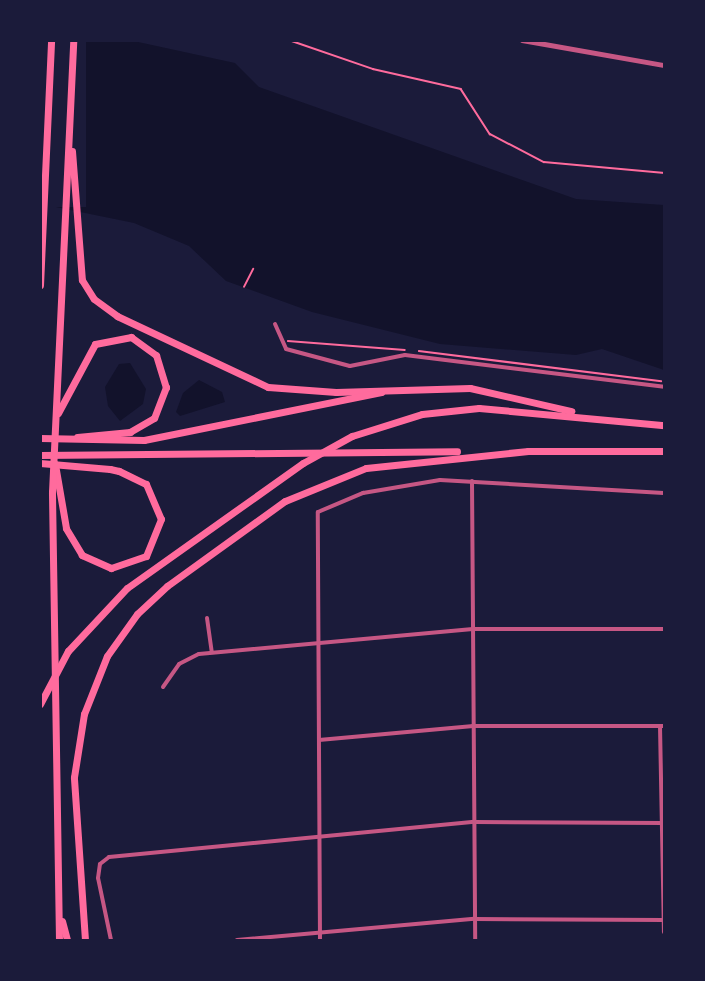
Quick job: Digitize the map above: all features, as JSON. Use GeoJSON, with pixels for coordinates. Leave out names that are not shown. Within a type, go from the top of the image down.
{"type":"FeatureCollection","features":[{"type":"Feature","properties":{"kind":"highway"},"geometry":{"type":"LineString","coordinates":[[40,285],[51,40]]}},
{"type":"Feature","properties":{"kind":"highway"},"geometry":{"type":"LineString","coordinates":[[40,463],[110,469],[141,480],[161,513],[159,534],[149,552],[117,567],[86,559],[66,528],[56,479],[53,459],[73,40]]}},
{"type":"Feature","properties":{"kind":"highway"},"geometry":{"type":"LineString","coordinates":[[69,115],[82,280],[98,303],[246,380],[312,391],[437,386],[494,393],[585,415]]}},
{"type":"Feature","properties":{"kind":"highway"},"geometry":{"type":"LineString","coordinates":[[40,172],[45,156]]}},
{"type":"Feature","properties":{"kind":"highway"},"geometry":{"type":"LineString","coordinates":[[40,437],[97,437],[141,428],[157,414],[165,396],[160,360],[136,339],[100,341],[83,359],[56,416]]}},
{"type":"Feature","properties":{"kind":"highway"},"geometry":{"type":"LineString","coordinates":[[40,437],[144,440],[392,391],[494,393]]}},
{"type":"Feature","properties":{"kind":"highway"},"geometry":{"type":"LineString","coordinates":[[40,704],[68,651],[116,598],[286,474],[343,441],[391,422],[457,409],[585,415],[664,425]]}},
{"type":"Feature","properties":{"kind":"highway"},"geometry":{"type":"LineString","coordinates":[[85,940],[75,803],[78,739],[99,673],[137,614],[264,514],[326,481],[407,460],[528,451]]}},
{"type":"Feature","properties":{"kind":"highway"},"geometry":{"type":"LineString","coordinates":[[40,455],[664,451]]}},
{"type":"Feature","properties":{"kind":"highway"},"geometry":{"type":"LineString","coordinates":[[56,479],[53,634],[59,940]]}},
{"type":"Feature","properties":{"kind":"highway"},"geometry":{"type":"LineString","coordinates":[[59,910],[67,940]]}},
{"type":"Feature","properties":{"kind":"street"},"geometry":{"type":"LineString","coordinates":[[522,40],[664,65]]}},
{"type":"Feature","properties":{"kind":"street"},"geometry":{"type":"LineString","coordinates":[[533,43],[539,40]]}},
{"type":"Feature","properties":{"kind":"street"},"geometry":{"type":"LineString","coordinates":[[275,324],[286,350],[350,366],[405,355],[664,387]]}},
{"type":"Feature","properties":{"kind":"street"},"geometry":{"type":"LineString","coordinates":[[320,940],[318,512],[388,487],[472,481],[664,493]]}},
{"type":"Feature","properties":{"kind":"street"},"geometry":{"type":"LineString","coordinates":[[472,481],[475,940]]}},
{"type":"Feature","properties":{"kind":"street"},"geometry":{"type":"LineString","coordinates":[[207,618],[213,653]]}},
{"type":"Feature","properties":{"kind":"street"},"geometry":{"type":"LineString","coordinates":[[164,687],[188,658],[213,653],[473,629],[664,629]]}},
{"type":"Feature","properties":{"kind":"street"},"geometry":{"type":"LineString","coordinates":[[319,740],[473,726],[662,726],[664,932]]}},
{"type":"Feature","properties":{"kind":"street"},"geometry":{"type":"LineString","coordinates":[[111,940],[98,878],[100,864],[108,856],[474,822],[663,823]]}},
{"type":"Feature","properties":{"kind":"street"},"geometry":{"type":"LineString","coordinates":[[237,940],[474,919],[664,920]]}},
{"type":"Feature","properties":{"kind":"path"},"geometry":{"type":"LineString","coordinates":[[235,40],[250,40]]}},
{"type":"Feature","properties":{"kind":"path"},"geometry":{"type":"LineString","coordinates":[[289,40],[373,69],[461,89],[490,134],[544,162],[664,172]]}},
{"type":"Feature","properties":{"kind":"path"},"geometry":{"type":"LineString","coordinates":[[244,287],[253,268]]}},
{"type":"Feature","properties":{"kind":"path"},"geometry":{"type":"LineString","coordinates":[[284,341],[522,361],[664,382]]}},
{"type":"Feature","properties":{"kind":"shaded area"},"geometry":{"type":"Polygon","coordinates":[[[129,40],[235,63],[259,87],[576,199],[664,205],[664,370],[602,349],[576,355],[440,344],[312,312],[226,281],[189,246],[134,223],[41,204],[40,41],[129,40]]]}},
{"type":"Feature","properties":{"kind":"shaded area"},"geometry":{"type":"Polygon","coordinates":[[[130,363],[146,389],[143,404],[120,421],[108,406],[105,387],[119,364],[130,363]]]}},
{"type":"Feature","properties":{"kind":"shaded area"},"geometry":{"type":"Polygon","coordinates":[[[199,380],[222,392],[225,402],[180,416],[176,412],[183,393],[199,380]]]}},
{"type":"Feature","properties":{"kind":"pier"},"geometry":{"type":"Polygon","coordinates":[[[41,41],[86,41],[86,207],[41,207],[41,41]]]}}]}
